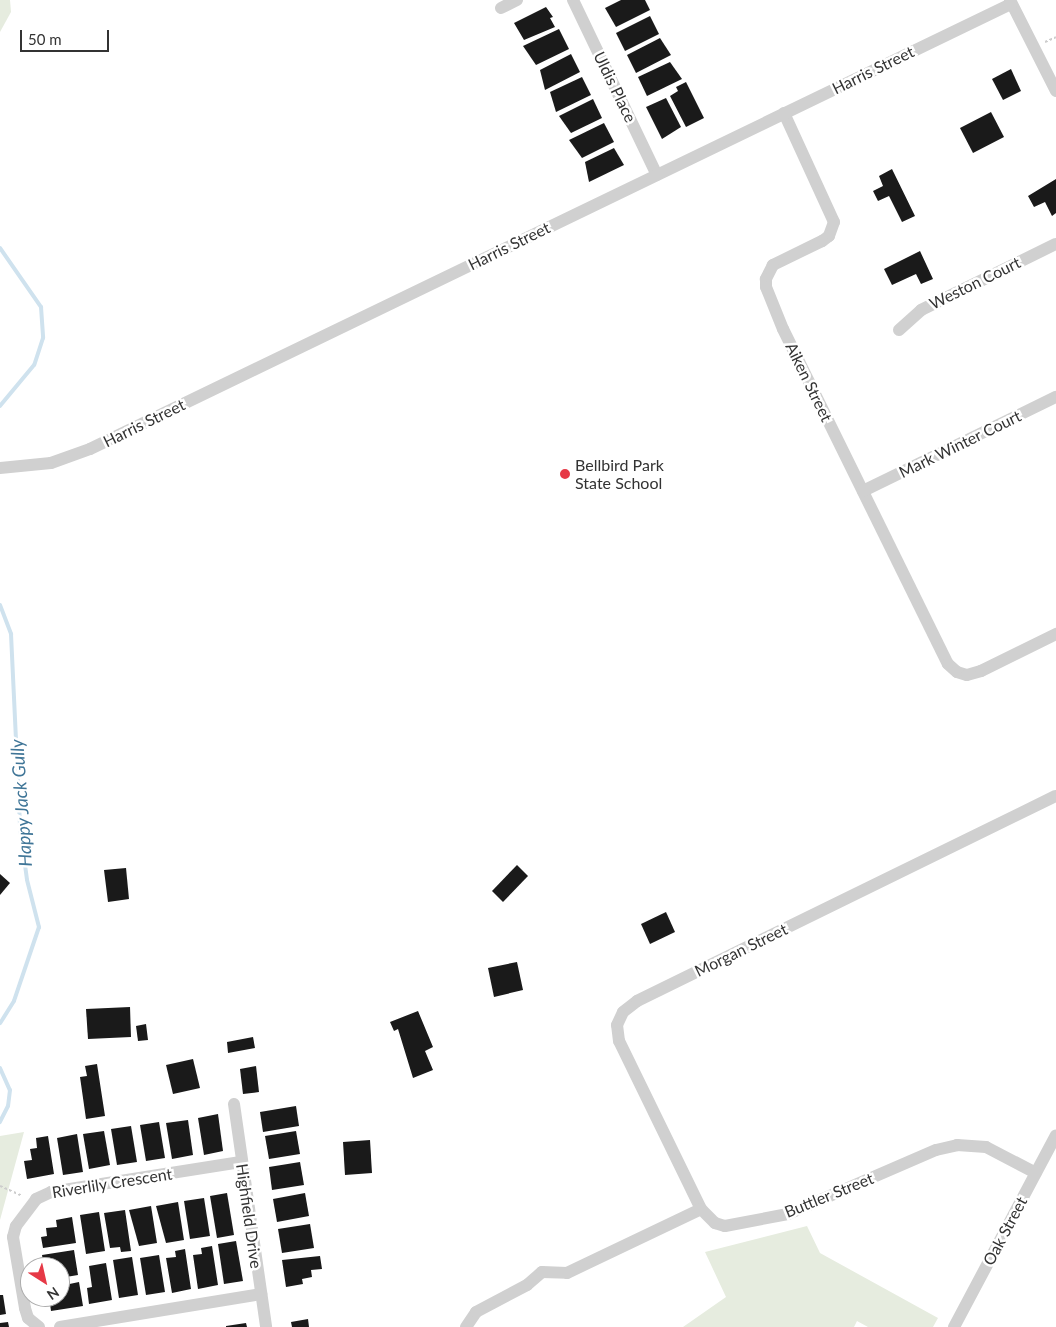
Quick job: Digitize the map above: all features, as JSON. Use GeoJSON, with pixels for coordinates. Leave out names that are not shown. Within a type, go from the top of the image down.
{"type":"FeatureCollection","features":[{"type":"Feature","properties":{"kind":"street"},"geometry":{"type":"LineString","coordinates":[[501,8],[517,0]]}},
{"type":"Feature","properties":{"kind":"street","name":"Uldis Place"},"geometry":{"type":"LineString","coordinates":[[573,0],[657,175]]}},
{"type":"Feature","properties":{"kind":"street"},"geometry":{"type":"LineString","coordinates":[[1010,2],[1056,91]]}},
{"type":"Feature","properties":{"kind":"street","name":"Harris Street"},"geometry":{"type":"LineString","coordinates":[[0,468],[51,462],[90,449],[1010,2]]}},
{"type":"Feature","properties":{"kind":"street","name":"Aiken Street"},"geometry":{"type":"LineString","coordinates":[[784,113],[834,222],[833,229],[822,241],[773,266],[766,279],[766,287],[948,664],[956,672],[967,675],[981,671],[1056,634]]}},
{"type":"Feature","properties":{"kind":"street","name":"Weston Court"},"geometry":{"type":"LineString","coordinates":[[899,330],[921,310],[1056,244]]}},
{"type":"Feature","properties":{"kind":"street","name":"Mark Winter Court"},"geometry":{"type":"LineString","coordinates":[[863,491],[1056,397]]}},
{"type":"Feature","properties":{"kind":"street","name":"Morgan Street"},"geometry":{"type":"LineString","coordinates":[[701,1209],[619,1041],[617,1025],[623,1012],[636,1001],[1056,796]]}},
{"type":"Feature","properties":{"kind":"street","name":"Highfield Drive"},"geometry":{"type":"LineString","coordinates":[[234,1104],[266,1327]]}},
{"type":"Feature","properties":{"kind":"street","name":"Oak Street"},"geometry":{"type":"LineString","coordinates":[[957,1326],[1056,1135]]}},
{"type":"Feature","properties":{"kind":"street","name":"Buttler Street"},"geometry":{"type":"LineString","coordinates":[[701,1209],[711,1220],[725,1226],[788,1214],[936,1150],[956,1145],[986,1147],[1036,1173]]}},
{"type":"Feature","properties":{"kind":"street","name":"Riverlily Crescent"},"geometry":{"type":"LineString","coordinates":[[39,1327],[28,1318],[25,1308],[13,1237],[16,1226],[31,1204],[46,1193],[241,1162]]}},
{"type":"Feature","properties":{"kind":"street"},"geometry":{"type":"LineString","coordinates":[[466,1327],[476,1312],[527,1285],[542,1272],[567,1274],[701,1209]]}},
{"type":"Feature","properties":{"kind":"street"},"geometry":{"type":"LineString","coordinates":[[60,1327],[261,1294]]}},
{"type":"Feature","properties":{"kind":"path"},"geometry":{"type":"LineString","coordinates":[[0,1186],[18,1192],[31,1204]]}},
{"type":"Feature","properties":{"kind":"shaded area"},"geometry":{"type":"Polygon","coordinates":[[[0,0],[10,0],[11,12],[0,32],[0,0]]]}},
{"type":"Feature","properties":{"kind":"shaded area"},"geometry":{"type":"Polygon","coordinates":[[[24,1132],[0,1220],[0,1136],[24,1132]]]}},
{"type":"Feature","properties":{"kind":"shaded area"},"geometry":{"type":"Polygon","coordinates":[[[807,1226],[820,1253],[938,1318],[933,1327],[868,1327],[857,1321],[854,1327],[683,1327],[726,1297],[705,1252],[807,1226]]]}},
{"type":"Feature","properties":{"kind":"building"},"geometry":{"type":"Polygon","coordinates":[[[621,0],[645,0],[650,10],[616,27],[605,8],[621,0]]]}},
{"type":"Feature","properties":{"kind":"building"},"geometry":{"type":"Polygon","coordinates":[[[546,7],[553,17],[550,18],[555,27],[524,40],[514,23],[546,7]]]}},
{"type":"Feature","properties":{"kind":"building"},"geometry":{"type":"Polygon","coordinates":[[[650,16],[659,34],[625,51],[616,33],[650,16]]]}},
{"type":"Feature","properties":{"kind":"building"},"geometry":{"type":"Polygon","coordinates":[[[559,29],[569,49],[536,65],[523,46],[559,29]]]}},
{"type":"Feature","properties":{"kind":"building"},"geometry":{"type":"Polygon","coordinates":[[[660,38],[671,55],[636,73],[627,55],[660,38]]]}},
{"type":"Feature","properties":{"kind":"building"},"geometry":{"type":"Polygon","coordinates":[[[571,54],[580,72],[545,90],[540,70],[571,54]]]}},
{"type":"Feature","properties":{"kind":"building"},"geometry":{"type":"Polygon","coordinates":[[[670,62],[682,79],[647,96],[638,77],[670,62]]]}},
{"type":"Feature","properties":{"kind":"building"},"geometry":{"type":"Polygon","coordinates":[[[1011,69],[1021,91],[1003,100],[992,79],[1011,69]]]}},
{"type":"Feature","properties":{"kind":"building"},"geometry":{"type":"Polygon","coordinates":[[[582,77],[591,95],[556,112],[550,92],[582,77]]]}},
{"type":"Feature","properties":{"kind":"building"},"geometry":{"type":"Polygon","coordinates":[[[686,82],[704,118],[686,127],[670,96],[678,91],[676,87],[686,82]]]}},
{"type":"Feature","properties":{"kind":"building"},"geometry":{"type":"Polygon","coordinates":[[[666,98],[681,127],[662,139],[646,107],[666,98]]]}},
{"type":"Feature","properties":{"kind":"building"},"geometry":{"type":"Polygon","coordinates":[[[593,99],[602,118],[571,133],[559,116],[593,99]]]}},
{"type":"Feature","properties":{"kind":"building"},"geometry":{"type":"Polygon","coordinates":[[[991,112],[1004,137],[973,153],[960,128],[991,112]]]}},
{"type":"Feature","properties":{"kind":"building"},"geometry":{"type":"Polygon","coordinates":[[[604,123],[614,142],[582,158],[569,140],[604,123]]]}},
{"type":"Feature","properties":{"kind":"building"},"geometry":{"type":"Polygon","coordinates":[[[614,148],[624,165],[589,182],[585,162],[614,148]]]}},
{"type":"Feature","properties":{"kind":"building"},"geometry":{"type":"Polygon","coordinates":[[[892,169],[915,216],[902,222],[889,196],[878,201],[873,191],[883,186],[879,176],[892,169]]]}},
{"type":"Feature","properties":{"kind":"building"},"geometry":{"type":"Polygon","coordinates":[[[1056,179],[1056,213],[1052,216],[1045,202],[1034,207],[1028,196],[1056,179]]]}},
{"type":"Feature","properties":{"kind":"building"},"geometry":{"type":"Polygon","coordinates":[[[920,251],[933,279],[921,284],[916,274],[892,285],[884,269],[920,251]]]}},
{"type":"Feature","properties":{"kind":"building"},"geometry":{"type":"Polygon","coordinates":[[[517,865],[528,876],[503,902],[492,891],[517,865]]]}},
{"type":"Feature","properties":{"kind":"building"},"geometry":{"type":"Polygon","coordinates":[[[126,868],[129,899],[108,902],[104,870],[126,868]]]}},
{"type":"Feature","properties":{"kind":"building"},"geometry":{"type":"Polygon","coordinates":[[[0,874],[10,883],[0,895],[0,874]]]}},
{"type":"Feature","properties":{"kind":"building"},"geometry":{"type":"Polygon","coordinates":[[[666,912],[675,932],[650,944],[641,924],[666,912]]]}},
{"type":"Feature","properties":{"kind":"building"},"geometry":{"type":"Polygon","coordinates":[[[517,962],[523,990],[494,997],[488,968],[517,962]]]}},
{"type":"Feature","properties":{"kind":"building"},"geometry":{"type":"Polygon","coordinates":[[[130,1007],[131,1037],[88,1039],[86,1009],[130,1007]]]}},
{"type":"Feature","properties":{"kind":"building"},"geometry":{"type":"Polygon","coordinates":[[[418,1011],[433,1047],[425,1051],[433,1070],[413,1078],[398,1029],[394,1031],[390,1022],[418,1011]]]}},
{"type":"Feature","properties":{"kind":"building"},"geometry":{"type":"Polygon","coordinates":[[[146,1024],[148,1040],[138,1041],[136,1026],[146,1024]]]}},
{"type":"Feature","properties":{"kind":"building"},"geometry":{"type":"Polygon","coordinates":[[[253,1037],[255,1048],[228,1053],[227,1042],[253,1037]]]}},
{"type":"Feature","properties":{"kind":"building"},"geometry":{"type":"Polygon","coordinates":[[[193,1059],[200,1088],[173,1094],[166,1065],[193,1059]]]}},
{"type":"Feature","properties":{"kind":"building"},"geometry":{"type":"Polygon","coordinates":[[[97,1064],[105,1116],[86,1119],[80,1077],[87,1076],[85,1066],[97,1064]]]}},
{"type":"Feature","properties":{"kind":"building"},"geometry":{"type":"Polygon","coordinates":[[[256,1066],[259,1092],[243,1094],[240,1069],[256,1066]]]}},
{"type":"Feature","properties":{"kind":"building"},"geometry":{"type":"Polygon","coordinates":[[[296,1106],[299,1126],[263,1132],[260,1112],[296,1106]]]}},
{"type":"Feature","properties":{"kind":"building"},"geometry":{"type":"Polygon","coordinates":[[[218,1114],[223,1151],[204,1155],[198,1118],[218,1114]]]}},
{"type":"Feature","properties":{"kind":"building"},"geometry":{"type":"Polygon","coordinates":[[[188,1120],[193,1155],[172,1159],[166,1123],[188,1120]]]}},
{"type":"Feature","properties":{"kind":"building"},"geometry":{"type":"Polygon","coordinates":[[[159,1122],[165,1158],[146,1161],[140,1125],[159,1122]]]}},
{"type":"Feature","properties":{"kind":"building"},"geometry":{"type":"Polygon","coordinates":[[[131,1126],[137,1162],[117,1165],[111,1129],[131,1126]]]}},
{"type":"Feature","properties":{"kind":"building"},"geometry":{"type":"Polygon","coordinates":[[[104,1131],[110,1165],[89,1169],[83,1134],[104,1131]]]}},
{"type":"Feature","properties":{"kind":"building"},"geometry":{"type":"Polygon","coordinates":[[[296,1131],[300,1154],[269,1159],[265,1136],[296,1131]]]}},
{"type":"Feature","properties":{"kind":"building"},"geometry":{"type":"Polygon","coordinates":[[[77,1134],[83,1172],[63,1175],[57,1138],[77,1134]]]}},
{"type":"Feature","properties":{"kind":"building"},"geometry":{"type":"Polygon","coordinates":[[[48,1136],[54,1174],[27,1179],[24,1161],[32,1160],[30,1149],[37,1148],[36,1138],[48,1136]]]}},
{"type":"Feature","properties":{"kind":"building"},"geometry":{"type":"Polygon","coordinates":[[[370,1140],[372,1173],[345,1175],[343,1142],[370,1140]]]}},
{"type":"Feature","properties":{"kind":"building"},"geometry":{"type":"Polygon","coordinates":[[[300,1162],[304,1185],[272,1190],[269,1167],[300,1162]]]}},
{"type":"Feature","properties":{"kind":"building"},"geometry":{"type":"Polygon","coordinates":[[[227,1193],[234,1235],[217,1238],[210,1196],[227,1193]]]}},
{"type":"Feature","properties":{"kind":"building"},"geometry":{"type":"Polygon","coordinates":[[[305,1193],[309,1216],[277,1222],[273,1199],[305,1193]]]}},
{"type":"Feature","properties":{"kind":"building"},"geometry":{"type":"Polygon","coordinates":[[[204,1198],[210,1236],[190,1239],[184,1201],[204,1198]]]}},
{"type":"Feature","properties":{"kind":"building"},"geometry":{"type":"Polygon","coordinates":[[[178,1202],[184,1240],[166,1243],[156,1206],[178,1202]]]}},
{"type":"Feature","properties":{"kind":"building"},"geometry":{"type":"Polygon","coordinates":[[[151,1206],[157,1243],[139,1246],[129,1210],[151,1206]]]}},
{"type":"Feature","properties":{"kind":"building"},"geometry":{"type":"Polygon","coordinates":[[[125,1210],[131,1251],[121,1252],[120,1247],[110,1248],[104,1213],[125,1210]]]}},
{"type":"Feature","properties":{"kind":"building"},"geometry":{"type":"Polygon","coordinates":[[[99,1212],[105,1251],[86,1254],[80,1215],[99,1212]]]}},
{"type":"Feature","properties":{"kind":"building"},"geometry":{"type":"Polygon","coordinates":[[[72,1217],[76,1243],[43,1248],[41,1237],[47,1236],[46,1228],[57,1227],[56,1220],[72,1217]]]}},
{"type":"Feature","properties":{"kind":"building"},"geometry":{"type":"Polygon","coordinates":[[[310,1224],[314,1248],[282,1253],[278,1229],[310,1224]]]}},
{"type":"Feature","properties":{"kind":"building"},"geometry":{"type":"Polygon","coordinates":[[[236,1241],[243,1281],[224,1284],[218,1244],[236,1241]]]}},
{"type":"Feature","properties":{"kind":"building"},"geometry":{"type":"Polygon","coordinates":[[[212,1246],[218,1285],[198,1289],[193,1255],[202,1254],[201,1248],[212,1246]]]}},
{"type":"Feature","properties":{"kind":"building"},"geometry":{"type":"Polygon","coordinates":[[[185,1249],[191,1289],[172,1293],[166,1258],[176,1257],[175,1251],[185,1249]]]}},
{"type":"Feature","properties":{"kind":"building"},"geometry":{"type":"Polygon","coordinates":[[[74,1250],[78,1275],[70,1276],[70,1257],[42,1257],[42,1255],[74,1250]]]}},
{"type":"Feature","properties":{"kind":"building"},"geometry":{"type":"Polygon","coordinates":[[[159,1255],[165,1292],[146,1295],[140,1258],[159,1255]]]}},
{"type":"Feature","properties":{"kind":"building"},"geometry":{"type":"Polygon","coordinates":[[[320,1256],[322,1269],[311,1270],[312,1277],[302,1279],[303,1284],[286,1287],[282,1260],[320,1256]]]}},
{"type":"Feature","properties":{"kind":"building"},"geometry":{"type":"Polygon","coordinates":[[[132,1257],[138,1295],[119,1298],[113,1260],[132,1257]]]}},
{"type":"Feature","properties":{"kind":"building"},"geometry":{"type":"Polygon","coordinates":[[[106,1263],[112,1300],[89,1304],[87,1288],[92,1287],[89,1266],[106,1263]]]}},
{"type":"Feature","properties":{"kind":"building"},"geometry":{"type":"Polygon","coordinates":[[[79,1282],[83,1306],[51,1311],[50,1307],[70,1307],[70,1284],[79,1282]]]}},
{"type":"Feature","properties":{"kind":"building"},"geometry":{"type":"Polygon","coordinates":[[[0,1295],[3,1295],[6,1314],[0,1315],[0,1295]]]}},
{"type":"Feature","properties":{"kind":"building"},"geometry":{"type":"Polygon","coordinates":[[[308,1319],[309,1327],[292,1327],[291,1322],[308,1319]]]}},
{"type":"Feature","properties":{"kind":"building"},"geometry":{"type":"Polygon","coordinates":[[[8,1322],[9,1327],[0,1327],[0,1323],[8,1322]]]}},
{"type":"Feature","properties":{"kind":"building"},"geometry":{"type":"Polygon","coordinates":[[[246,1323],[247,1327],[226,1327],[226,1326],[246,1323]]]}},
{"type":"Feature","properties":{"kind":"waterway","name":"Happy Jack Gully"},"geometry":{"type":"LineString","coordinates":[[0,248],[41,307],[43,338],[34,365],[0,406]]}},
{"type":"Feature","properties":{"kind":"waterway","name":"Happy Jack Gully"},"geometry":{"type":"LineString","coordinates":[[0,605],[11,634],[20,828],[27,880],[39,927],[14,1001],[0,1023]]}},
{"type":"Feature","properties":{"kind":"waterway","name":"Happy Jack Gully"},"geometry":{"type":"LineString","coordinates":[[0,1068],[10,1090],[8,1106],[0,1122]]}},
{"type":"Feature","properties":{"kind":"place","name":"Bellbird Park State School"},"geometry":{"type":"Point","coordinates":[565,474]}}]}
